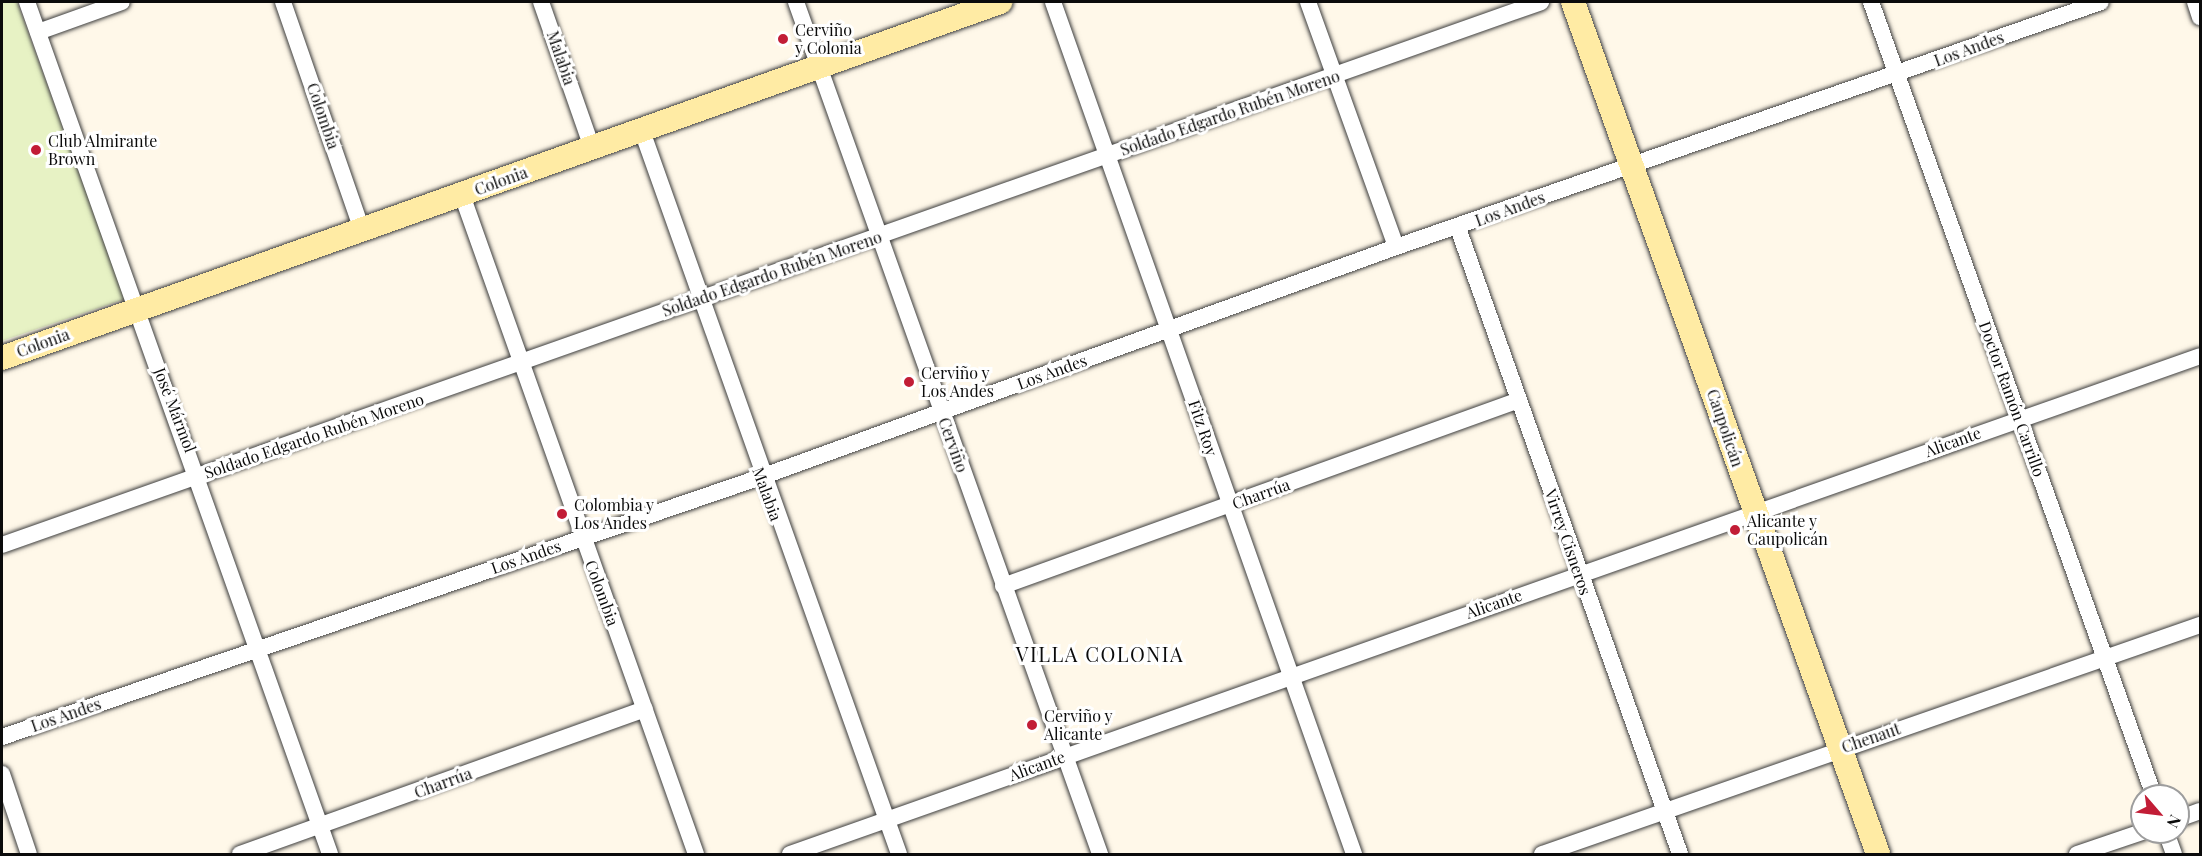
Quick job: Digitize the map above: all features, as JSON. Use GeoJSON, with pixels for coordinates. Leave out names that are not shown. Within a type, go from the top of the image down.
{"type":"FeatureCollection","features":[{"type":"Feature","properties":{"kind":"street","name":"José Mármol"},"geometry":{"type":"LineString","coordinates":[[27,2],[261,649],[330,855]]}},
{"type":"Feature","properties":{"kind":"street"},"geometry":{"type":"LineString","coordinates":[[38,32],[122,2]]}},
{"type":"Feature","properties":{"kind":"street","name":"Colombia"},"geometry":{"type":"LineString","coordinates":[[283,2],[362,230]]}},
{"type":"Feature","properties":{"kind":"street","name":"Malabia"},"geometry":{"type":"LineString","coordinates":[[541,2],[592,148]]}},
{"type":"Feature","properties":{"kind":"street","name":"Cerviño"},"geometry":{"type":"LineString","coordinates":[[796,2],[1100,855]]}},
{"type":"Feature","properties":{"kind":"street","name":"Colonia"},"geometry":{"type":"LineString","coordinates":[[2,358],[1000,2]]}},
{"type":"Feature","properties":{"kind":"street","name":"Fitz Roy"},"geometry":{"type":"LineString","coordinates":[[1053,2],[1354,855]]}},
{"type":"Feature","properties":{"kind":"street"},"geometry":{"type":"LineString","coordinates":[[1308,2],[1396,247]]}},
{"type":"Feature","properties":{"kind":"street","name":"Soldado Edgardo Rubén Moreno"},"geometry":{"type":"LineString","coordinates":[[2,545],[522,365],[698,299],[1336,77],[1542,2]]}},
{"type":"Feature","properties":{"kind":"street","name":"Caupolicán"},"geometry":{"type":"LineString","coordinates":[[1573,2],[1635,165],[1755,514],[1878,855]]}},
{"type":"Feature","properties":{"kind":"street","name":"Doctor Ramón Carrillo"},"geometry":{"type":"LineString","coordinates":[[1871,2],[2150,784]]}},
{"type":"Feature","properties":{"kind":"street","name":"Los Andes"},"geometry":{"type":"LineString","coordinates":[[2,737],[761,477],[1396,247],[1458,228],[2102,2]]}},
{"type":"Feature","properties":{"kind":"street"},"geometry":{"type":"LineString","coordinates":[[2195,2],[2200,17]]}},
{"type":"Feature","properties":{"kind":"street","name":"Malabia"},"geometry":{"type":"LineString","coordinates":[[642,130],[698,299],[761,477],[899,855]]}},
{"type":"Feature","properties":{"kind":"street","name":"Colombia"},"geometry":{"type":"LineString","coordinates":[[462,195],[696,855]]}},
{"type":"Feature","properties":{"kind":"street","name":"Virrey Cisneros"},"geometry":{"type":"LineString","coordinates":[[1458,228],[1680,855]]}},
{"type":"Feature","properties":{"kind":"street","name":"Alicante"},"geometry":{"type":"LineString","coordinates":[[790,855],[1289,675],[1755,514],[2019,418],[2200,356]]}},
{"type":"Feature","properties":{"kind":"street","name":"Charrúa"},"geometry":{"type":"LineString","coordinates":[[1003,586],[1519,400]]}},
{"type":"Feature","properties":{"kind":"street","name":"Chenaut"},"geometry":{"type":"LineString","coordinates":[[1542,855],[1841,748],[2200,625]]}},
{"type":"Feature","properties":{"kind":"street","name":"Charrúa"},"geometry":{"type":"LineString","coordinates":[[240,855],[645,709]]}},
{"type":"Feature","properties":{"kind":"street"},"geometry":{"type":"LineString","coordinates":[[2,774],[29,855]]}},
{"type":"Feature","properties":{"kind":"street"},"geometry":{"type":"LineString","coordinates":[[2077,855],[2130,836]]}},
{"type":"Feature","properties":{"kind":"green space","name":"Club Almirante Brown"},"geometry":{"type":"Polygon","coordinates":[[[2,2],[17,2],[125,299],[2,341],[2,2]]]}},
{"type":"Feature","properties":{"kind":"place","name":"Cerviño y Colonia"},"geometry":{"type":"Point","coordinates":[783,39]}},
{"type":"Feature","properties":{"kind":"place","name":"Club Almirante Brown"},"geometry":{"type":"Point","coordinates":[36,150]}},
{"type":"Feature","properties":{"kind":"place","name":"Cerviño y Los Andes"},"geometry":{"type":"Point","coordinates":[909,382]}},
{"type":"Feature","properties":{"kind":"place","name":"Colombia y Los Andes"},"geometry":{"type":"Point","coordinates":[562,514]}},
{"type":"Feature","properties":{"kind":"place","name":"Alicante y Caupolicán"},"geometry":{"type":"Point","coordinates":[1735,530]}},
{"type":"Feature","properties":{"kind":"place","name":"Cerviño y Alicante"},"geometry":{"type":"Point","coordinates":[1032,725]}},
{"type":"Feature","properties":{"kind":"district","name":"VILLA COLONIA"},"geometry":{"type":"Point","coordinates":[1100,653]}}]}
